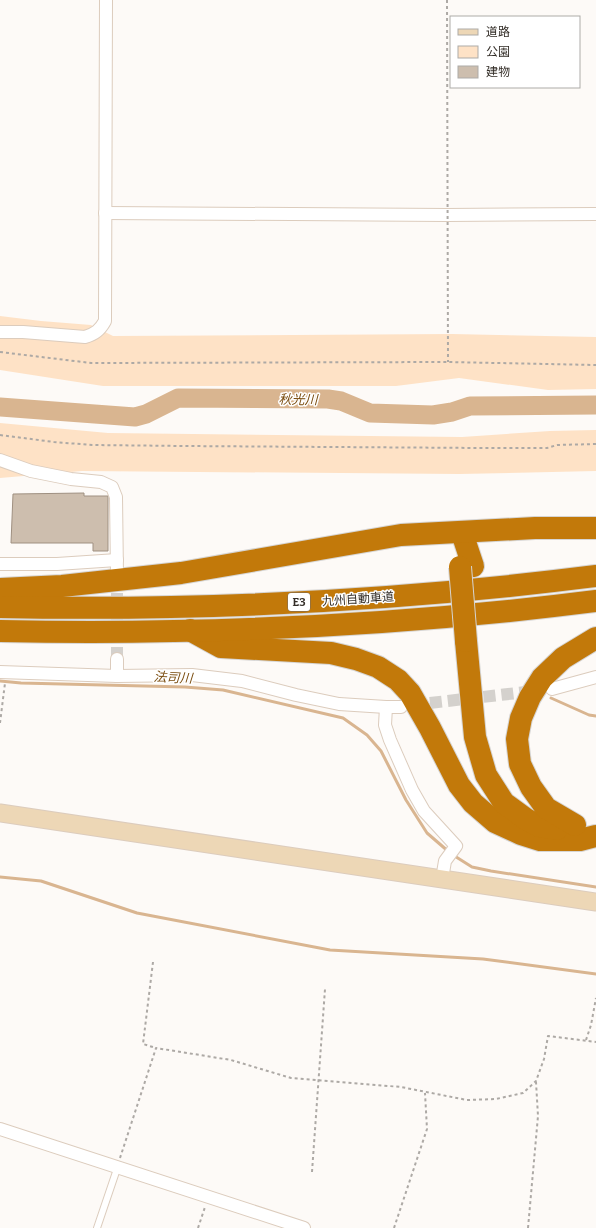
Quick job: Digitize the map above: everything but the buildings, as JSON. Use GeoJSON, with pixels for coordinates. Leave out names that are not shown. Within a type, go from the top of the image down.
{"type":"FeatureCollection","features":[{"type":"Feature","properties":{"kind":"highway"},"geometry":{"type":"LineString","coordinates":[[0,589],[62,586],[182,573],[401,535],[536,528],[596,528]]}},
{"type":"Feature","properties":{"kind":"highway"},"geometry":{"type":"LineString","coordinates":[[462,533],[467,566],[473,641],[475,737],[486,775],[504,802],[526,819],[539,826],[577,833],[596,833]]}},
{"type":"Feature","properties":{"kind":"highway","name":"九州自動車道"},"geometry":{"type":"LineString","coordinates":[[0,607],[157,607],[288,603],[423,595],[596,576]]}},
{"type":"Feature","properties":{"kind":"highway","name":"九州自動車道"},"geometry":{"type":"LineString","coordinates":[[0,631],[189,630],[289,627],[425,619],[540,608],[596,600]]}},
{"type":"Feature","properties":{"kind":"highway"},"geometry":{"type":"LineString","coordinates":[[189,630],[221,647],[331,653],[356,659],[378,667],[398,680],[410,693],[460,785],[474,802],[495,822],[521,834],[540,840],[580,840],[596,836]]}},
{"type":"Feature","properties":{"kind":"highway"},"geometry":{"type":"LineString","coordinates":[[575,825],[546,808],[531,787],[520,764],[517,739],[521,718],[530,697],[542,678],[563,658],[596,638]]}},
{"type":"Feature","properties":{"kind":"highway"},"geometry":{"type":"LineString","coordinates":[[473,641],[488,738],[496,769],[512,792],[534,812],[575,825],[596,824]]}},
{"type":"Feature","properties":{"kind":"street"},"geometry":{"type":"LineString","coordinates":[[0,332],[23,332],[85,337],[100,330],[105,321],[106,0]]}},
{"type":"Feature","properties":{"kind":"street"},"geometry":{"type":"LineString","coordinates":[[105,213],[447,215],[596,214]]}},
{"type":"Feature","properties":{"kind":"street"},"geometry":{"type":"LineString","coordinates":[[0,460],[31,471],[71,479],[101,482],[112,487],[116,497],[117,574]]}},
{"type":"Feature","properties":{"kind":"street"},"geometry":{"type":"LineString","coordinates":[[0,564],[57,564],[117,560]]}},
{"type":"Feature","properties":{"kind":"street"},"geometry":{"type":"LineString","coordinates":[[117,659],[117,676]]}},
{"type":"Feature","properties":{"kind":"street"},"geometry":{"type":"LineString","coordinates":[[3,672],[117,676],[192,675],[242,681],[339,704],[401,707]]}},
{"type":"Feature","properties":{"kind":"street"},"geometry":{"type":"LineString","coordinates":[[552,689],[596,677]]}},
{"type":"Feature","properties":{"kind":"street"},"geometry":{"type":"LineString","coordinates":[[386,707],[385,725],[412,790],[424,811],[456,846],[445,861],[442,879]]}},
{"type":"Feature","properties":{"kind":"street"},"geometry":{"type":"LineString","coordinates":[[0,813],[596,902]]}},
{"type":"Feature","properties":{"kind":"street"},"geometry":{"type":"LineString","coordinates":[[0,1128],[304,1228]]}},
{"type":"Feature","properties":{"kind":"lane"},"geometry":{"type":"LineString","coordinates":[[97,1228],[118,1166]]}},
{"type":"Feature","properties":{"kind":"path"},"geometry":{"type":"LineString","coordinates":[[447,0],[448,362]]}},
{"type":"Feature","properties":{"kind":"path"},"geometry":{"type":"LineString","coordinates":[[0,352],[91,364],[448,362],[596,365]]}},
{"type":"Feature","properties":{"kind":"path"},"geometry":{"type":"LineString","coordinates":[[0,435],[92,445],[547,448],[557,445],[596,444]]}},
{"type":"Feature","properties":{"kind":"path"},"geometry":{"type":"LineString","coordinates":[[0,723],[3,672]]}},
{"type":"Feature","properties":{"kind":"path"},"geometry":{"type":"LineString","coordinates":[[154,962],[143,1044],[156,1048],[231,1060],[291,1078],[401,1087],[425,1093],[467,1100],[496,1099],[522,1093],[536,1081]]}},
{"type":"Feature","properties":{"kind":"path"},"geometry":{"type":"LineString","coordinates":[[312,1172],[325,989]]}},
{"type":"Feature","properties":{"kind":"path"},"geometry":{"type":"LineString","coordinates":[[586,1040],[591,1025],[596,998]]}},
{"type":"Feature","properties":{"kind":"path"},"geometry":{"type":"LineString","coordinates":[[528,1228],[538,1116],[536,1081],[544,1059],[548,1036],[596,1042]]}},
{"type":"Feature","properties":{"kind":"path"},"geometry":{"type":"LineString","coordinates":[[118,1166],[156,1048]]}},
{"type":"Feature","properties":{"kind":"path"},"geometry":{"type":"LineString","coordinates":[[394,1228],[427,1129],[425,1093]]}},
{"type":"Feature","properties":{"kind":"path"},"geometry":{"type":"LineString","coordinates":[[198,1228],[208,1196]]}},
{"type":"Feature","properties":{"kind":"green space"},"geometry":{"type":"Polygon","coordinates":[[[0,316],[91,325],[113,336],[452,334],[596,337],[596,389],[548,390],[459,378],[396,386],[103,386],[0,370],[0,316]]]}},
{"type":"Feature","properties":{"kind":"green space"},"geometry":{"type":"Polygon","coordinates":[[[0,423],[108,433],[462,437],[550,431],[596,430],[596,471],[459,474],[82,471],[0,478],[0,423]]]}},
{"type":"Feature","properties":{"kind":"waterway","name":"秋光川"},"geometry":{"type":"LineString","coordinates":[[0,407],[135,417],[146,414],[178,398],[328,399],[341,401],[370,413],[433,415],[452,412],[470,406],[596,405]]}},
{"type":"Feature","properties":{"kind":"waterway","name":"法司川"},"geometry":{"type":"LineString","coordinates":[[0,681],[21,683],[185,687],[223,690],[343,718],[367,735],[381,751],[406,800],[427,833],[449,852]]}},
{"type":"Feature","properties":{"kind":"waterway"},"geometry":{"type":"LineString","coordinates":[[551,698],[589,715],[596,716]]}},
{"type":"Feature","properties":{"kind":"waterway"},"geometry":{"type":"LineString","coordinates":[[453,855],[472,867],[596,887]]}},
{"type":"Feature","properties":{"kind":"waterway"},"geometry":{"type":"LineString","coordinates":[[0,877],[41,881],[137,913],[330,950],[483,959],[596,974]]}},
{"type":"Feature","properties":{"kind":"tunnel"},"geometry":{"type":"LineString","coordinates":[[117,575],[117,659]]}},
{"type":"Feature","properties":{"kind":"tunnel"},"geometry":{"type":"LineString","coordinates":[[412,705],[535,691]]}}]}
